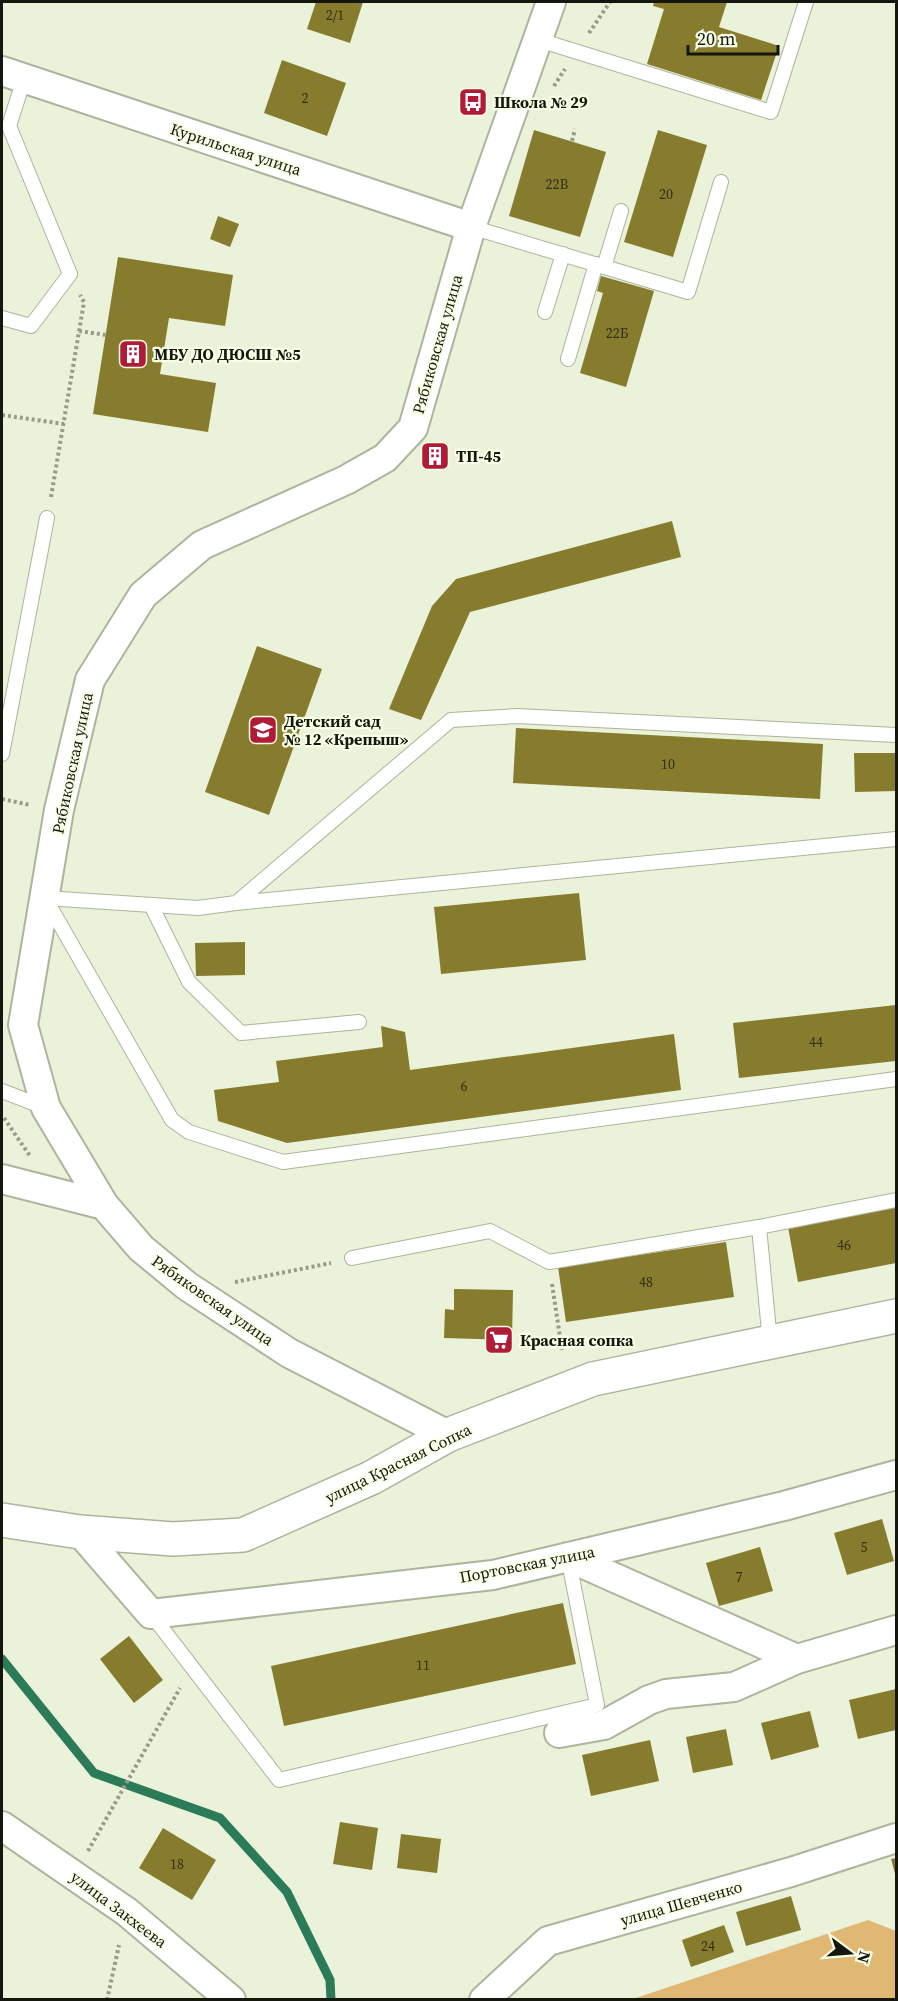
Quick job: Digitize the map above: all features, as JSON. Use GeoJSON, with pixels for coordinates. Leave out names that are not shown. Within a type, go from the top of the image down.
{"type":"FeatureCollection","features":[{"type":"Feature","properties":{"kind":"main road","name":"улица Красная Сопка"},"geometry":{"type":"LineString","coordinates":[[2,1520],[80,1532],[173,1539],[243,1535],[371,1478],[448,1435],[593,1379],[897,1316]]}},
{"type":"Feature","properties":{"kind":"street","name":"Рябиковская улица"},"geometry":{"type":"LineString","coordinates":[[448,1435],[289,1353],[187,1286],[141,1248],[104,1205],[46,1108],[23,1024],[59,810],[90,680],[143,595],[202,545],[346,480],[385,458],[413,428],[471,226],[539,39],[550,2]]}},
{"type":"Feature","properties":{"kind":"street","name":"Курильская улица"},"geometry":{"type":"LineString","coordinates":[[13,75],[471,226]]}},
{"type":"Feature","properties":{"kind":"street"},"geometry":{"type":"LineString","coordinates":[[2,1179],[104,1205]]}},
{"type":"Feature","properties":{"kind":"street","name":"Портовская улица"},"geometry":{"type":"LineString","coordinates":[[151,1614],[493,1575],[784,1506],[897,1475]]}},
{"type":"Feature","properties":{"kind":"street"},"geometry":{"type":"LineString","coordinates":[[80,1532],[151,1614]]}},
{"type":"Feature","properties":{"kind":"street"},"geometry":{"type":"LineString","coordinates":[[568,1557],[797,1659]]}},
{"type":"Feature","properties":{"kind":"street"},"geometry":{"type":"LineString","coordinates":[[559,1733],[604,1725],[649,1700],[666,1694],[734,1687],[797,1659],[897,1630]]}},
{"type":"Feature","properties":{"kind":"street","name":"улица Закхеева"},"geometry":{"type":"LineString","coordinates":[[2,1826],[127,1912],[231,2000]]}},
{"type":"Feature","properties":{"kind":"street","name":"улица Шевченко"},"geometry":{"type":"LineString","coordinates":[[484,2000],[548,1941],[791,1872],[897,1838]]}},
{"type":"Feature","properties":{"kind":"lane"},"geometry":{"type":"LineString","coordinates":[[539,39],[771,112],[806,2]]}},
{"type":"Feature","properties":{"kind":"lane"},"geometry":{"type":"LineString","coordinates":[[2,318],[31,326],[70,274],[9,126],[13,75]]}},
{"type":"Feature","properties":{"kind":"lane"},"geometry":{"type":"LineString","coordinates":[[471,226],[688,292],[721,182]]}},
{"type":"Feature","properties":{"kind":"lane"},"geometry":{"type":"LineString","coordinates":[[568,358],[621,211]]}},
{"type":"Feature","properties":{"kind":"lane"},"geometry":{"type":"LineString","coordinates":[[545,312],[563,254]]}},
{"type":"Feature","properties":{"kind":"lane"},"geometry":{"type":"LineString","coordinates":[[2,754],[47,519]]}},
{"type":"Feature","properties":{"kind":"lane"},"geometry":{"type":"LineString","coordinates":[[236,903],[451,720],[517,716],[897,735]]}},
{"type":"Feature","properties":{"kind":"lane"},"geometry":{"type":"LineString","coordinates":[[45,898],[198,908],[897,839]]}},
{"type":"Feature","properties":{"kind":"lane"},"geometry":{"type":"LineString","coordinates":[[45,898],[172,1120],[189,1132],[283,1162],[897,1079]]}},
{"type":"Feature","properties":{"kind":"lane"},"geometry":{"type":"LineString","coordinates":[[150,905],[189,982],[241,1033],[359,1022]]}},
{"type":"Feature","properties":{"kind":"lane"},"geometry":{"type":"LineString","coordinates":[[2,1090],[46,1108]]}},
{"type":"Feature","properties":{"kind":"lane"},"geometry":{"type":"LineString","coordinates":[[352,1258],[490,1231],[549,1262],[759,1227],[897,1200]]}},
{"type":"Feature","properties":{"kind":"lane"},"geometry":{"type":"LineString","coordinates":[[759,1227],[770,1342]]}},
{"type":"Feature","properties":{"kind":"lane"},"geometry":{"type":"LineString","coordinates":[[151,1614],[279,1780],[597,1705],[568,1557]]}},
{"type":"Feature","properties":{"kind":"path"},"geometry":{"type":"LineString","coordinates":[[572,141],[575,129]]}},
{"type":"Feature","properties":{"kind":"path"},"geometry":{"type":"LineString","coordinates":[[47,519],[84,302],[70,274]]}},
{"type":"Feature","properties":{"kind":"path"},"geometry":{"type":"LineString","coordinates":[[79,331],[106,335]]}},
{"type":"Feature","properties":{"kind":"path"},"geometry":{"type":"LineString","coordinates":[[2,415],[64,424]]}},
{"type":"Feature","properties":{"kind":"path"},"geometry":{"type":"LineString","coordinates":[[232,1282],[352,1258]]}},
{"type":"Feature","properties":{"kind":"path"},"geometry":{"type":"LineString","coordinates":[[549,1262],[562,1350]]}},
{"type":"Feature","properties":{"kind":"path"},"geometry":{"type":"LineString","coordinates":[[75,1875],[191,1666]]}},
{"type":"Feature","properties":{"kind":"path"},"geometry":{"type":"LineString","coordinates":[[107,2000],[127,1912]]}},
{"type":"Feature","properties":{"kind":"shaded area"},"geometry":{"type":"Polygon","coordinates":[[[868,1920],[896,1931],[896,1999],[633,1999],[868,1920]]]}},
{"type":"Feature","properties":{"kind":"building"},"geometry":{"type":"Polygon","coordinates":[[[316,2],[363,2],[350,43],[307,29],[316,2]]]}},
{"type":"Feature","properties":{"kind":"building"},"geometry":{"type":"Polygon","coordinates":[[[654,2],[727,2],[719,27],[779,46],[761,100],[647,64],[664,9],[653,6],[654,2]]]}},
{"type":"Feature","properties":{"kind":"building"},"geometry":{"type":"Polygon","coordinates":[[[282,60],[346,83],[327,136],[264,113],[282,60]]]}},
{"type":"Feature","properties":{"kind":"building"},"geometry":{"type":"Polygon","coordinates":[[[534,130],[606,152],[580,237],[509,216],[534,130]]]}},
{"type":"Feature","properties":{"kind":"building"},"geometry":{"type":"Polygon","coordinates":[[[658,130],[707,145],[673,257],[624,242],[658,130]]]}},
{"type":"Feature","properties":{"kind":"building"},"geometry":{"type":"Polygon","coordinates":[[[218,216],[239,224],[230,247],[210,239],[218,216]]]}},
{"type":"Feature","properties":{"kind":"building","name":"МБУ ДО ДЮСШ №5"},"geometry":{"type":"Polygon","coordinates":[[[118,257],[233,275],[225,326],[169,318],[160,374],[216,383],[208,432],[93,414],[118,257]]]}},
{"type":"Feature","properties":{"kind":"building"},"geometry":{"type":"Polygon","coordinates":[[[601,276],[654,291],[626,387],[580,373],[603,293],[597,291],[601,276]]]}},
{"type":"Feature","properties":{"kind":"building","name":"ТП-45"},"geometry":{"type":"Polygon","coordinates":[[[429,443],[447,448],[441,470],[422,465],[429,443]]]}},
{"type":"Feature","properties":{"kind":"building"},"geometry":{"type":"Polygon","coordinates":[[[672,521],[681,557],[470,612],[421,720],[389,709],[432,606],[456,579],[672,521]]]}},
{"type":"Feature","properties":{"kind":"building","name":"Детский сад № 12 «Крепыш»"},"geometry":{"type":"Polygon","coordinates":[[[257,646],[322,669],[269,815],[205,792],[257,646]]]}},
{"type":"Feature","properties":{"kind":"building"},"geometry":{"type":"Polygon","coordinates":[[[516,728],[823,744],[820,799],[513,783],[516,728]]]}},
{"type":"Feature","properties":{"kind":"building"},"geometry":{"type":"Polygon","coordinates":[[[854,753],[896,753],[896,791],[855,792],[854,753]]]}},
{"type":"Feature","properties":{"kind":"building"},"geometry":{"type":"Polygon","coordinates":[[[579,893],[586,960],[441,974],[434,907],[579,893]]]}},
{"type":"Feature","properties":{"kind":"building"},"geometry":{"type":"Polygon","coordinates":[[[245,942],[245,975],[196,976],[195,943],[245,942]]]}},
{"type":"Feature","properties":{"kind":"building"},"geometry":{"type":"Polygon","coordinates":[[[896,1005],[896,1061],[739,1078],[733,1023],[896,1005]]]}},
{"type":"Feature","properties":{"kind":"building"},"geometry":{"type":"Polygon","coordinates":[[[381,1026],[405,1032],[410,1070],[674,1034],[681,1090],[287,1143],[218,1121],[214,1090],[279,1082],[276,1061],[383,1047],[381,1026]]]}},
{"type":"Feature","properties":{"kind":"building"},"geometry":{"type":"Polygon","coordinates":[[[896,1207],[896,1263],[798,1282],[788,1227],[896,1207]]]}},
{"type":"Feature","properties":{"kind":"building"},"geometry":{"type":"Polygon","coordinates":[[[726,1242],[734,1297],[566,1322],[558,1267],[726,1242]]]}},
{"type":"Feature","properties":{"kind":"building"},"geometry":{"type":"Polygon","coordinates":[[[454,1289],[513,1290],[512,1340],[444,1338],[445,1309],[454,1310],[454,1289]]]}},
{"type":"Feature","properties":{"kind":"building"},"geometry":{"type":"Polygon","coordinates":[[[882,1519],[894,1561],[847,1575],[834,1533],[882,1519]]]}},
{"type":"Feature","properties":{"kind":"building"},"geometry":{"type":"Polygon","coordinates":[[[760,1547],[773,1591],[719,1606],[706,1563],[760,1547]]]}},
{"type":"Feature","properties":{"kind":"building"},"geometry":{"type":"Polygon","coordinates":[[[563,1603],[576,1664],[284,1726],[271,1666],[563,1603]]]}},
{"type":"Feature","properties":{"kind":"building"},"geometry":{"type":"Polygon","coordinates":[[[129,1636],[163,1680],[134,1703],[100,1659],[129,1636]]]}},
{"type":"Feature","properties":{"kind":"building"},"geometry":{"type":"Polygon","coordinates":[[[896,1689],[896,1730],[858,1739],[849,1700],[896,1689]]]}},
{"type":"Feature","properties":{"kind":"building"},"geometry":{"type":"Polygon","coordinates":[[[810,1711],[819,1747],[771,1760],[761,1723],[810,1711]]]}},
{"type":"Feature","properties":{"kind":"building"},"geometry":{"type":"Polygon","coordinates":[[[726,1729],[733,1765],[693,1773],[686,1737],[726,1729]]]}},
{"type":"Feature","properties":{"kind":"building"},"geometry":{"type":"Polygon","coordinates":[[[650,1740],[659,1781],[591,1796],[582,1755],[650,1740]]]}},
{"type":"Feature","properties":{"kind":"building"},"geometry":{"type":"Polygon","coordinates":[[[340,1822],[378,1828],[372,1870],[333,1864],[340,1822]]]}},
{"type":"Feature","properties":{"kind":"building"},"geometry":{"type":"Polygon","coordinates":[[[163,1828],[216,1860],[192,1900],[139,1868],[163,1828]]]}},
{"type":"Feature","properties":{"kind":"building"},"geometry":{"type":"Polygon","coordinates":[[[401,1834],[441,1839],[437,1873],[397,1868],[401,1834]]]}},
{"type":"Feature","properties":{"kind":"building"},"geometry":{"type":"Polygon","coordinates":[[[896,1858],[896,1877],[891,1859],[896,1858]]]}},
{"type":"Feature","properties":{"kind":"building"},"geometry":{"type":"Polygon","coordinates":[[[791,1896],[801,1930],[746,1946],[736,1912],[791,1896]]]}},
{"type":"Feature","properties":{"kind":"building"},"geometry":{"type":"Polygon","coordinates":[[[724,1925],[734,1952],[691,1967],[682,1940],[724,1925]]]}},
{"type":"Feature","properties":{"kind":"waterway"},"geometry":{"type":"LineString","coordinates":[[2,1659],[94,1773],[220,1818],[287,1892],[330,1980],[331,2000]]}},
{"type":"Feature","properties":{"kind":"place","name":"Школа № 29"},"geometry":{"type":"Point","coordinates":[473,102]}},
{"type":"Feature","properties":{"kind":"place","name":"МБУ ДО ДЮСШ №5"},"geometry":{"type":"Point","coordinates":[133,354]}},
{"type":"Feature","properties":{"kind":"place","name":"ТП-45"},"geometry":{"type":"Point","coordinates":[435,456]}},
{"type":"Feature","properties":{"kind":"place","name":"Детский сад № 12 «Крепыш»"},"geometry":{"type":"Point","coordinates":[263,730]}},
{"type":"Feature","properties":{"kind":"place","name":"Красная сопка"},"geometry":{"type":"Point","coordinates":[499,1340]}}]}
